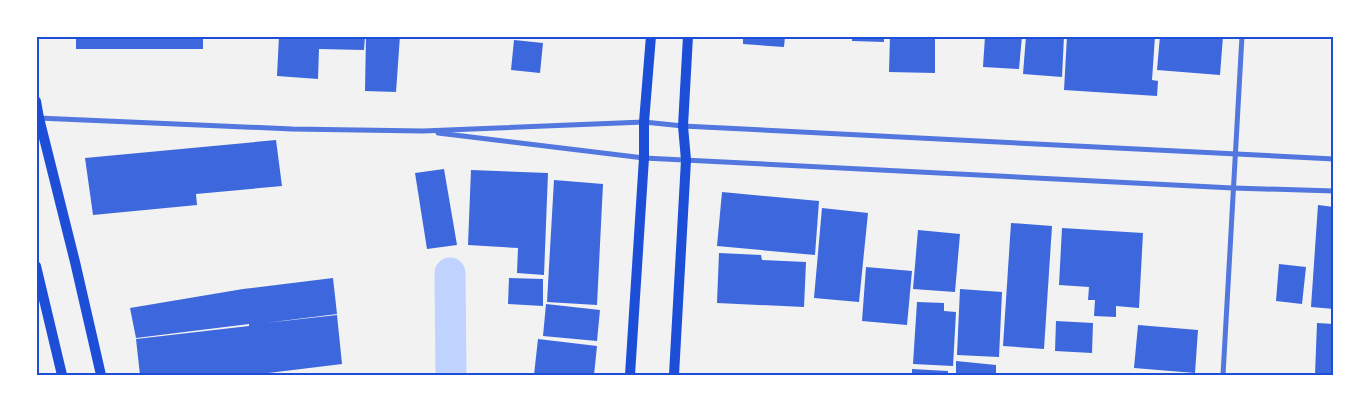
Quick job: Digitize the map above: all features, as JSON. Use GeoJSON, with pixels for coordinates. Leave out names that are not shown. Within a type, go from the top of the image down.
{"type":"FeatureCollection","features":[{"type":"Feature","properties":{"kind":"main road"},"geometry":{"type":"LineString","coordinates":[[630,375],[644,158],[644,122],[651,36]]}},
{"type":"Feature","properties":{"kind":"main road"},"geometry":{"type":"LineString","coordinates":[[674,375],[686,160],[683,126],[688,36]]}},
{"type":"Feature","properties":{"kind":"main road"},"geometry":{"type":"LineString","coordinates":[[36,102],[38,118],[75,262],[101,375]]}},
{"type":"Feature","properties":{"kind":"main road"},"geometry":{"type":"LineString","coordinates":[[36,266],[62,375]]}},
{"type":"Feature","properties":{"kind":"street"},"geometry":{"type":"LineString","coordinates":[[1223,375],[1242,36]]}},
{"type":"Feature","properties":{"kind":"street"},"geometry":{"type":"LineString","coordinates":[[38,118],[292,129],[423,131],[644,122],[683,126],[1334,159]]}},
{"type":"Feature","properties":{"kind":"street"},"geometry":{"type":"LineString","coordinates":[[423,131],[644,158],[1233,188],[1334,191]]}},
{"type":"Feature","properties":{"kind":"building"},"geometry":{"type":"Polygon","coordinates":[[[76,36],[203,36],[203,49],[76,49],[76,36]]]}},
{"type":"Feature","properties":{"kind":"building"},"geometry":{"type":"Polygon","coordinates":[[[279,36],[365,36],[364,50],[319,49],[318,79],[277,76],[279,36]]]}},
{"type":"Feature","properties":{"kind":"building"},"geometry":{"type":"Polygon","coordinates":[[[366,36],[400,36],[396,92],[365,91],[366,36]]]}},
{"type":"Feature","properties":{"kind":"building"},"geometry":{"type":"Polygon","coordinates":[[[743,36],[785,36],[784,47],[743,44],[743,36]]]}},
{"type":"Feature","properties":{"kind":"building"},"geometry":{"type":"Polygon","coordinates":[[[852,36],[884,36],[884,42],[852,41],[852,36]]]}},
{"type":"Feature","properties":{"kind":"building"},"geometry":{"type":"Polygon","coordinates":[[[890,36],[935,36],[935,73],[889,72],[890,36]]]}},
{"type":"Feature","properties":{"kind":"building"},"geometry":{"type":"Polygon","coordinates":[[[985,36],[1022,36],[1019,69],[983,67],[985,36]]]}},
{"type":"Feature","properties":{"kind":"building"},"geometry":{"type":"Polygon","coordinates":[[[1026,36],[1064,36],[1062,77],[1023,74],[1026,36]]]}},
{"type":"Feature","properties":{"kind":"building"},"geometry":{"type":"Polygon","coordinates":[[[1067,36],[1155,36],[1152,80],[1158,81],[1157,96],[1064,90],[1067,36]]]}},
{"type":"Feature","properties":{"kind":"building"},"geometry":{"type":"Polygon","coordinates":[[[1160,36],[1223,36],[1220,75],[1157,70],[1160,36]]]}},
{"type":"Feature","properties":{"kind":"building"},"geometry":{"type":"Polygon","coordinates":[[[514,40],[543,43],[540,73],[511,70],[514,40]]]}},
{"type":"Feature","properties":{"kind":"building"},"geometry":{"type":"Polygon","coordinates":[[[276,140],[282,186],[196,194],[197,205],[93,215],[85,158],[276,140]]]}},
{"type":"Feature","properties":{"kind":"building"},"geometry":{"type":"Polygon","coordinates":[[[444,169],[457,245],[427,249],[415,173],[444,169]]]}},
{"type":"Feature","properties":{"kind":"building"},"geometry":{"type":"Polygon","coordinates":[[[471,170],[548,173],[544,275],[517,273],[518,248],[468,245],[471,170]]]}},
{"type":"Feature","properties":{"kind":"building"},"geometry":{"type":"Polygon","coordinates":[[[554,180],[603,184],[597,305],[547,302],[554,180]]]}},
{"type":"Feature","properties":{"kind":"building"},"geometry":{"type":"Polygon","coordinates":[[[722,192],[819,201],[815,255],[717,246],[722,192]]]}},
{"type":"Feature","properties":{"kind":"building"},"geometry":{"type":"Polygon","coordinates":[[[1318,205],[1334,207],[1334,309],[1311,307],[1318,205]]]}},
{"type":"Feature","properties":{"kind":"building"},"geometry":{"type":"Polygon","coordinates":[[[822,208],[868,213],[859,302],[814,298],[822,208]]]}},
{"type":"Feature","properties":{"kind":"building"},"geometry":{"type":"Polygon","coordinates":[[[1011,223],[1052,226],[1044,349],[1003,346],[1011,223]]]}},
{"type":"Feature","properties":{"kind":"building"},"geometry":{"type":"Polygon","coordinates":[[[1062,228],[1143,233],[1139,308],[1116,306],[1116,317],[1094,316],[1095,300],[1088,300],[1089,287],[1059,285],[1062,228]]]}},
{"type":"Feature","properties":{"kind":"building"},"geometry":{"type":"Polygon","coordinates":[[[918,230],[960,234],[955,292],[913,289],[918,230]]]}},
{"type":"Feature","properties":{"kind":"building"},"geometry":{"type":"Polygon","coordinates":[[[719,253],[761,255],[762,260],[806,262],[804,307],[717,303],[719,253]]]}},
{"type":"Feature","properties":{"kind":"building"},"geometry":{"type":"Polygon","coordinates":[[[1279,264],[1306,267],[1302,304],[1276,301],[1279,264]]]}},
{"type":"Feature","properties":{"kind":"building"},"geometry":{"type":"Polygon","coordinates":[[[866,267],[912,271],[907,325],[862,321],[866,267]]]}},
{"type":"Feature","properties":{"kind":"building"},"geometry":{"type":"Polygon","coordinates":[[[333,278],[337,314],[265,323],[337,315],[342,364],[252,375],[140,375],[136,339],[249,326],[249,324],[136,338],[130,308],[243,289],[333,278]]]}},
{"type":"Feature","properties":{"kind":"building"},"geometry":{"type":"Polygon","coordinates":[[[509,278],[543,279],[543,306],[508,304],[509,278]]]}},
{"type":"Feature","properties":{"kind":"building"},"geometry":{"type":"Polygon","coordinates":[[[960,289],[1002,292],[999,357],[957,355],[960,289]]]}},
{"type":"Feature","properties":{"kind":"building"},"geometry":{"type":"Polygon","coordinates":[[[917,302],[944,303],[944,311],[956,312],[953,366],[913,364],[917,302]]]}},
{"type":"Feature","properties":{"kind":"building"},"geometry":{"type":"Polygon","coordinates":[[[546,304],[600,310],[597,341],[543,336],[546,304]]]}},
{"type":"Feature","properties":{"kind":"building"},"geometry":{"type":"Polygon","coordinates":[[[1056,321],[1093,323],[1092,353],[1055,351],[1056,321]]]}},
{"type":"Feature","properties":{"kind":"building"},"geometry":{"type":"Polygon","coordinates":[[[1317,323],[1334,324],[1334,375],[1315,375],[1317,323]]]}},
{"type":"Feature","properties":{"kind":"building"},"geometry":{"type":"Polygon","coordinates":[[[1138,325],[1198,330],[1195,373],[1134,368],[1138,325]]]}},
{"type":"Feature","properties":{"kind":"building"},"geometry":{"type":"Polygon","coordinates":[[[538,339],[597,346],[594,375],[534,375],[538,339]]]}},
{"type":"Feature","properties":{"kind":"building"},"geometry":{"type":"Polygon","coordinates":[[[956,361],[996,365],[996,375],[956,375],[956,361]]]}},
{"type":"Feature","properties":{"kind":"building"},"geometry":{"type":"Polygon","coordinates":[[[912,369],[948,371],[948,375],[912,375],[912,369]]]}},
{"type":"Feature","properties":{"kind":"waterway"},"geometry":{"type":"LineString","coordinates":[[450,273],[451,375]]}}]}
